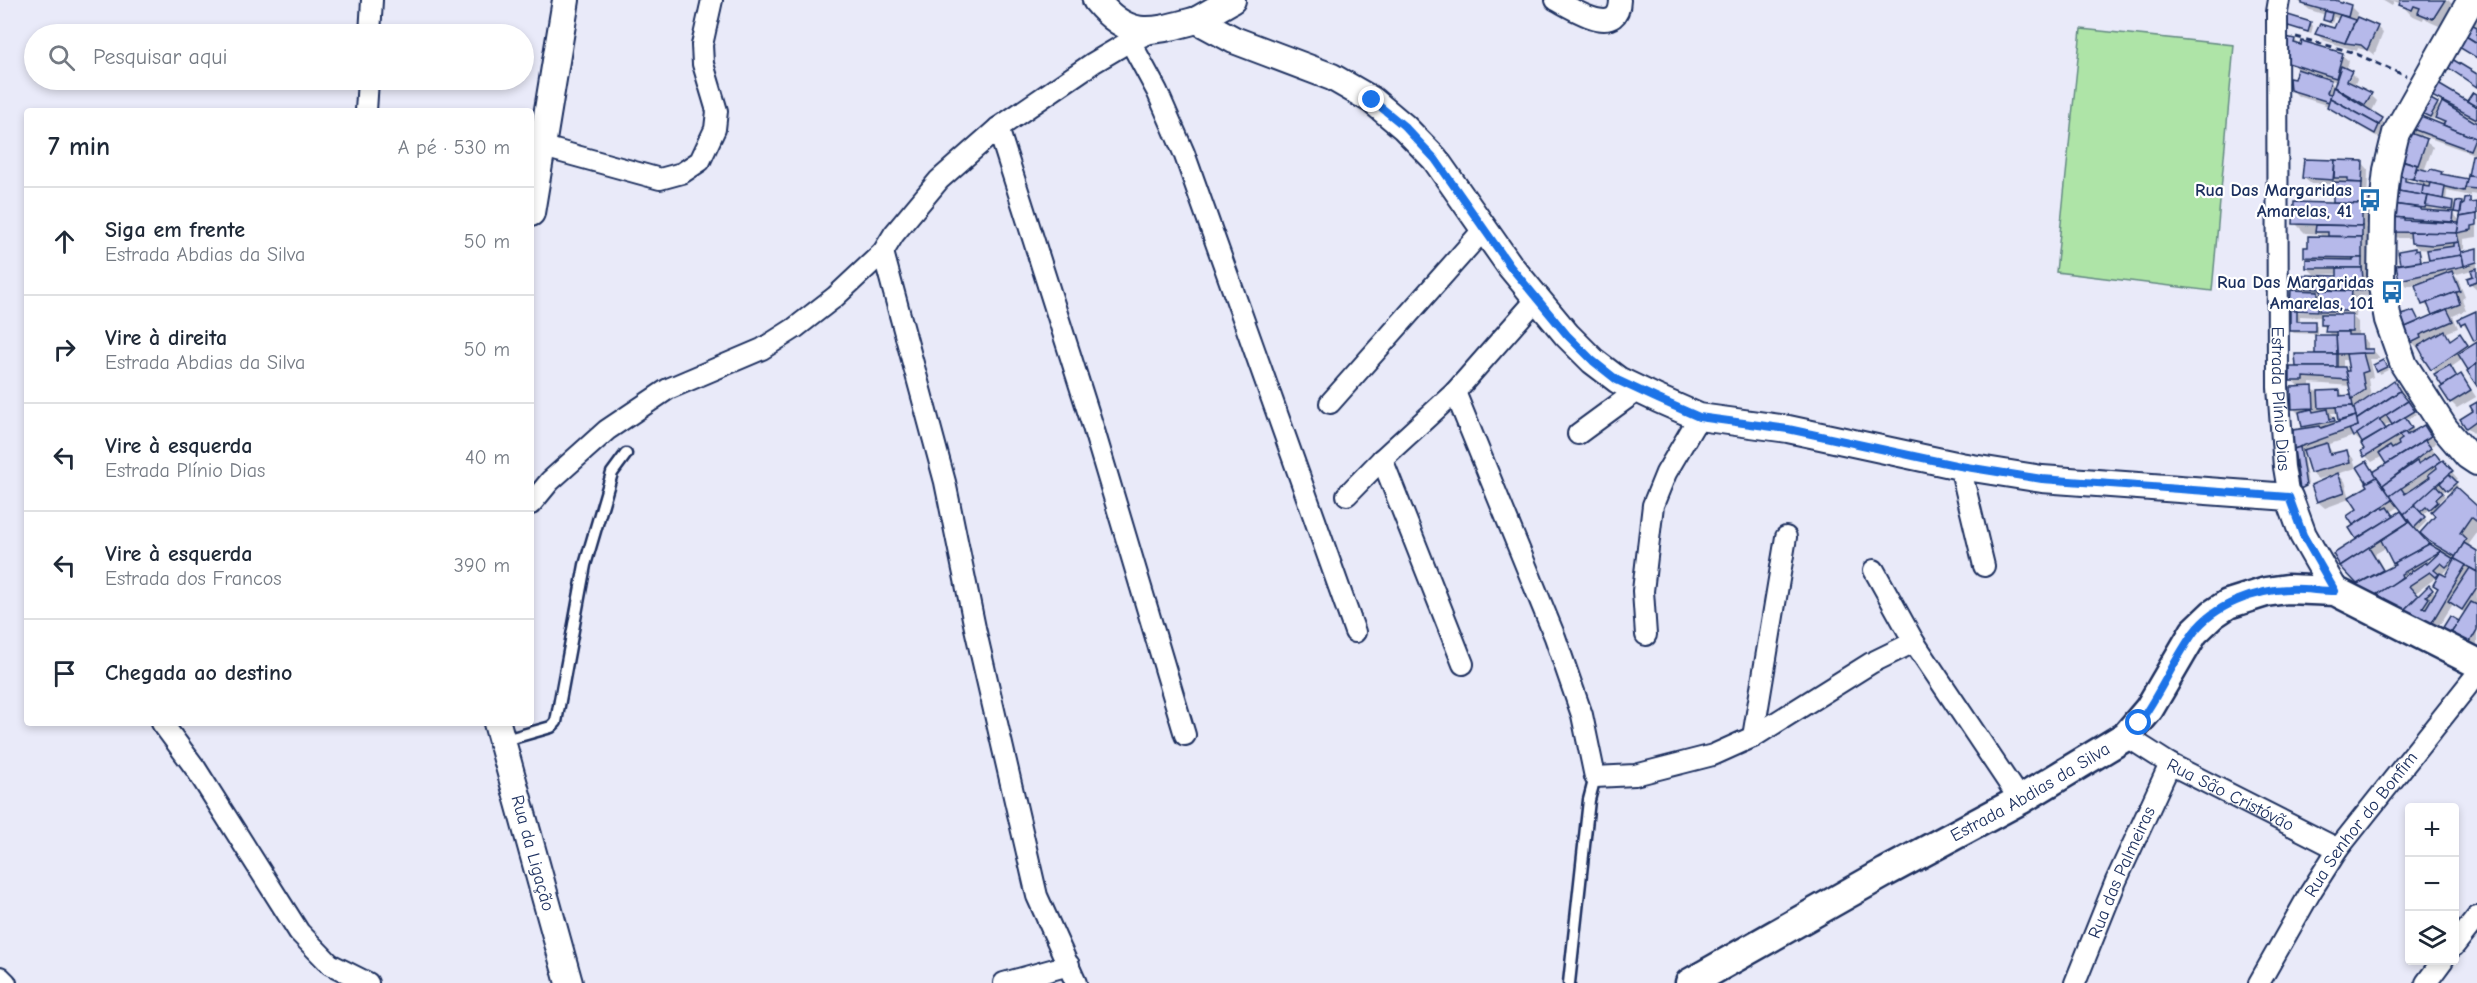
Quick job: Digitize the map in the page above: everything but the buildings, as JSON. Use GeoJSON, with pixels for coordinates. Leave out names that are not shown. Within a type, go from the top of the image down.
{"type":"FeatureCollection","features":[{"type":"Feature","properties":{"kind":"main road","name":"Estrada Abdias da Silva"},"geometry":{"type":"LineString","coordinates":[[1690,983],[2020,800],[2126,736],[2149,709],[2194,632],[2212,614],[2228,604],[2266,592],[2288,589],[2335,591]]}},
{"type":"Feature","properties":{"kind":"main road"},"geometry":{"type":"LineString","coordinates":[[2335,591],[2477,663]]}},
{"type":"Feature","properties":{"kind":"street"},"geometry":{"type":"LineString","coordinates":[[371,24],[372,0]]}},
{"type":"Feature","properties":{"kind":"street"},"geometry":{"type":"LineString","coordinates":[[534,191],[566,0]]}},
{"type":"Feature","properties":{"kind":"street"},"geometry":{"type":"LineString","coordinates":[[540,146],[660,179],[682,173],[700,161],[715,129],[717,111],[702,54],[712,0]]}},
{"type":"Feature","properties":{"kind":"street"},"geometry":{"type":"LineString","coordinates":[[1096,0],[1104,11],[1121,25],[1155,31]]}},
{"type":"Feature","properties":{"kind":"street"},"geometry":{"type":"LineString","coordinates":[[534,500],[550,481],[607,430],[668,389],[762,349],[836,297],[883,252],[894,234],[939,180],[999,128],[1084,69],[1130,41],[1155,31],[1197,20],[1232,0]]}},
{"type":"Feature","properties":{"kind":"street"},"geometry":{"type":"LineString","coordinates":[[1556,0],[1590,18],[1603,21],[1613,18],[1620,9],[1620,0]]}},
{"type":"Feature","properties":{"kind":"street","name":"Estrada Plínio Dias"},"geometry":{"type":"LineString","coordinates":[[2279,0],[2277,32],[2278,387],[2284,466],[2289,497],[2303,535],[2335,591]]}},
{"type":"Feature","properties":{"kind":"street"},"geometry":{"type":"LineString","coordinates":[[2471,0],[2396,133],[2387,170],[2382,216],[2381,281],[2388,320],[2404,364],[2445,429],[2468,456],[2477,462]]}},
{"type":"Feature","properties":{"kind":"street"},"geometry":{"type":"LineString","coordinates":[[1197,20],[1234,40],[1332,77],[1372,100],[1404,126],[1435,159],[1536,300],[1593,361],[1617,380],[1699,417],[1788,429],[1960,466],[2042,479],[2289,497]]}},
{"type":"Feature","properties":{"kind":"street"},"geometry":{"type":"LineString","coordinates":[[1130,41],[1157,91],[1184,153],[1355,632]]}},
{"type":"Feature","properties":{"kind":"street"},"geometry":{"type":"LineString","coordinates":[[366,108],[367,90]]}},
{"type":"Feature","properties":{"kind":"street"},"geometry":{"type":"LineString","coordinates":[[999,128],[1093,428],[1185,735]]}},
{"type":"Feature","properties":{"kind":"street"},"geometry":{"type":"LineString","coordinates":[[1330,403],[1484,229]]}},
{"type":"Feature","properties":{"kind":"street"},"geometry":{"type":"LineString","coordinates":[[883,252],[945,482],[975,628],[1037,896],[1072,974],[1004,983]]}},
{"type":"Feature","properties":{"kind":"street"},"geometry":{"type":"LineString","coordinates":[[1347,495],[1382,459],[1455,392],[1536,300]]}},
{"type":"Feature","properties":{"kind":"street"},"geometry":{"type":"LineString","coordinates":[[1578,434],[1638,390]]}},
{"type":"Feature","properties":{"kind":"street"},"geometry":{"type":"LineString","coordinates":[[1455,392],[1555,637],[1582,715],[1595,777],[1635,775],[1713,755],[1753,737],[1871,663],[1914,642]]}},
{"type":"Feature","properties":{"kind":"street"},"geometry":{"type":"LineString","coordinates":[[1646,635],[1643,591],[1653,505],[1666,473],[1699,417]]}},
{"type":"Feature","properties":{"kind":"street"},"geometry":{"type":"LineString","coordinates":[[1382,459],[1463,664]]}},
{"type":"Feature","properties":{"kind":"street"},"geometry":{"type":"LineString","coordinates":[[1960,466],[1984,566]]}},
{"type":"Feature","properties":{"kind":"street"},"geometry":{"type":"LineString","coordinates":[[1753,737],[1786,537]]}},
{"type":"Feature","properties":{"kind":"street"},"geometry":{"type":"LineString","coordinates":[[1874,570],[1914,642],[2020,800]]}},
{"type":"Feature","properties":{"kind":"street","name":"Rua Senhor do Bonfim"},"geometry":{"type":"LineString","coordinates":[[2259,983],[2338,849],[2477,674]]}},
{"type":"Feature","properties":{"kind":"street"},"geometry":{"type":"LineString","coordinates":[[164,726],[196,769],[298,932],[330,964],[368,983]]}},
{"type":"Feature","properties":{"kind":"street","name":"Rua da Ligação"},"geometry":{"type":"LineString","coordinates":[[499,732],[569,983]]}},
{"type":"Feature","properties":{"kind":"street","name":"Rua São Cristóvão"},"geometry":{"type":"LineString","coordinates":[[2126,736],[2170,764],[2338,849]]}},
{"type":"Feature","properties":{"kind":"street","name":"Rua das Palmeiras"},"geometry":{"type":"LineString","coordinates":[[2075,983],[2116,881],[2170,764]]}},
{"type":"Feature","properties":{"kind":"street"},"geometry":{"type":"LineString","coordinates":[[2459,940],[2477,917]]}},
{"type":"Feature","properties":{"kind":"street"},"geometry":{"type":"LineString","coordinates":[[2426,983],[2439,965]]}},
{"type":"Feature","properties":{"kind":"street"},"geometry":{"type":"LineString","coordinates":[[0,977],[6,983]]}},
{"type":"Feature","properties":{"kind":"lane"},"geometry":{"type":"LineString","coordinates":[[499,732],[550,727],[556,722],[585,565],[612,473],[626,454]]}},
{"type":"Feature","properties":{"kind":"lane"},"geometry":{"type":"LineString","coordinates":[[1569,983],[1589,800],[1595,777]]}},
{"type":"Feature","properties":{"kind":"path"},"geometry":{"type":"LineString","coordinates":[[2277,32],[2352,52],[2424,84]]}},
{"type":"Feature","properties":{"kind":"green space"},"geometry":{"type":"Polygon","coordinates":[[[2081,29],[2234,45],[2212,291],[2056,272],[2081,29]]]}},
{"type":"Feature","properties":{"kind":"place","name":"Rua Das Margaridas Amarelas, 41"},"geometry":{"type":"Point","coordinates":[2370,200]}},
{"type":"Feature","properties":{"kind":"place","name":"Rua Das Margaridas Amarelas, 101"},"geometry":{"type":"Point","coordinates":[2392,292]}},
{"type":"Feature","properties":{"kind":"route"},"geometry":{"type":"LineString","coordinates":[[1372,100],[1404,126],[1435,159],[1536,300],[1593,361],[1617,380],[1699,417],[1788,429],[1960,466],[2042,479],[2289,497],[2303,535],[2335,591],[2288,589],[2266,592],[2228,604],[2212,614],[2194,632],[2139,723]]}}]}
